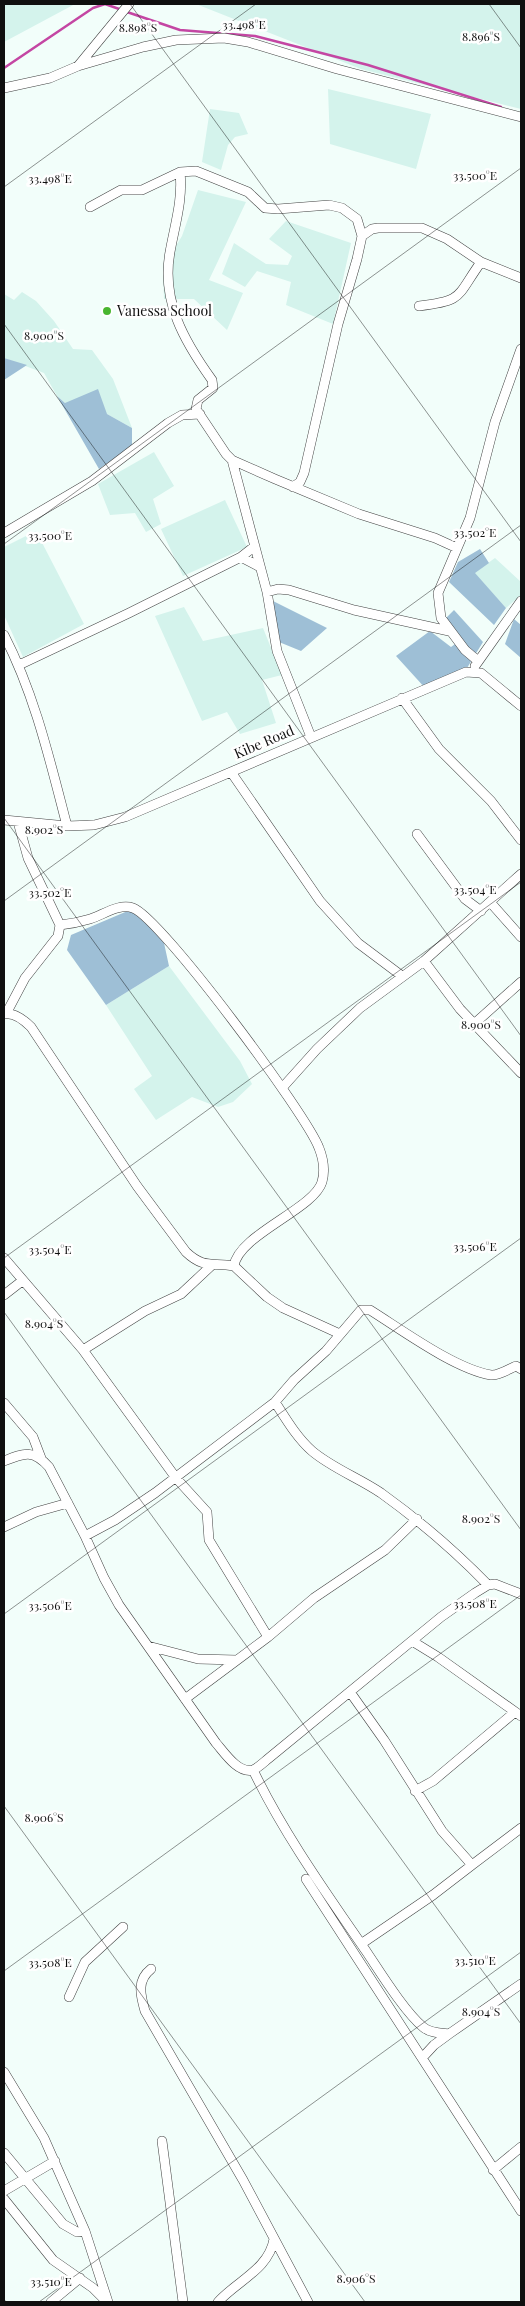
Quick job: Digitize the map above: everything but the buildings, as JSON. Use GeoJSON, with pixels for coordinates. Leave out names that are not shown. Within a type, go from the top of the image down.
{"type":"FeatureCollection","features":[{"type":"Feature","properties":{"kind":"street"},"geometry":{"type":"LineString","coordinates":[[78,66],[129,4]]}},
{"type":"Feature","properties":{"kind":"street"},"geometry":{"type":"LineString","coordinates":[[4,88],[50,78],[78,66],[143,47],[176,40],[224,38],[248,42],[337,69],[521,117]]}},
{"type":"Feature","properties":{"kind":"street"},"geometry":{"type":"LineString","coordinates":[[90,207],[121,190],[142,190],[180,172],[196,171],[244,190],[265,208],[278,209],[321,205],[342,208],[357,219],[362,236],[338,324],[304,473],[300,482],[293,487]]}},
{"type":"Feature","properties":{"kind":"street"},"geometry":{"type":"LineString","coordinates":[[180,172],[181,204],[169,258],[168,289],[172,308],[184,339],[212,380],[213,388],[196,403],[196,409],[232,460],[267,592],[278,651],[311,737]]}},
{"type":"Feature","properties":{"kind":"street"},"geometry":{"type":"LineString","coordinates":[[362,236],[372,229],[378,228],[422,228],[447,239],[481,262],[521,278]]}},
{"type":"Feature","properties":{"kind":"street"},"geometry":{"type":"LineString","coordinates":[[418,306],[440,304],[454,299],[461,293],[481,262]]}},
{"type":"Feature","properties":{"kind":"street"},"geometry":{"type":"LineString","coordinates":[[478,661],[450,631],[441,618],[438,592],[470,518],[495,422],[521,349]]}},
{"type":"Feature","properties":{"kind":"street"},"geometry":{"type":"LineString","coordinates":[[4,533],[92,481],[168,423],[182,415],[200,414]]}},
{"type":"Feature","properties":{"kind":"street"},"geometry":{"type":"LineString","coordinates":[[232,460],[360,514],[435,538],[458,548]]}},
{"type":"Feature","properties":{"kind":"street"},"geometry":{"type":"LineString","coordinates":[[238,480],[254,469]]}},
{"type":"Feature","properties":{"kind":"street"},"geometry":{"type":"LineString","coordinates":[[19,665],[241,557],[255,546]]}},
{"type":"Feature","properties":{"kind":"street"},"geometry":{"type":"LineString","coordinates":[[241,557],[260,567]]}},
{"type":"Feature","properties":{"kind":"street"},"geometry":{"type":"LineString","coordinates":[[267,592],[278,589],[289,590],[354,610],[450,631]]}},
{"type":"Feature","properties":{"kind":"street"},"geometry":{"type":"LineString","coordinates":[[521,601],[472,671],[481,673],[521,706]]}},
{"type":"Feature","properties":{"kind":"street"},"geometry":{"type":"LineString","coordinates":[[4,635],[19,665],[44,740],[67,826]]}},
{"type":"Feature","properties":{"kind":"street","name":"Kibe Road"},"geometry":{"type":"LineString","coordinates":[[4,820],[67,826],[94,825],[125,817],[402,698],[472,671]]}},
{"type":"Feature","properties":{"kind":"street"},"geometry":{"type":"LineString","coordinates":[[402,698],[433,742],[491,801],[521,840]]}},
{"type":"Feature","properties":{"kind":"street"},"geometry":{"type":"LineString","coordinates":[[231,772],[320,901],[358,943],[402,976]]}},
{"type":"Feature","properties":{"kind":"street"},"geometry":{"type":"LineString","coordinates":[[18,822],[28,858],[60,925],[58,936],[25,978],[5,1013],[20,1018],[31,1027],[137,1186],[186,1252],[195,1261],[203,1264],[234,1266],[266,1296],[283,1308],[340,1334]]}},
{"type":"Feature","properties":{"kind":"street"},"geometry":{"type":"LineString","coordinates":[[417,834],[465,899],[473,918]]}},
{"type":"Feature","properties":{"kind":"street"},"geometry":{"type":"LineString","coordinates":[[282,1088],[340,1026],[360,1008],[424,962],[521,874]]}},
{"type":"Feature","properties":{"kind":"street"},"geometry":{"type":"LineString","coordinates":[[465,899],[481,911]]}},
{"type":"Feature","properties":{"kind":"street"},"geometry":{"type":"LineString","coordinates":[[490,902],[521,937]]}},
{"type":"Feature","properties":{"kind":"street"},"geometry":{"type":"LineString","coordinates":[[60,925],[92,919],[120,907],[131,907],[141,912],[173,945],[282,1088],[319,1148],[324,1170],[322,1184],[311,1196],[245,1247],[235,1258],[234,1266]]}},
{"type":"Feature","properties":{"kind":"street"},"geometry":{"type":"LineString","coordinates":[[424,962],[454,1002],[521,1072]]}},
{"type":"Feature","properties":{"kind":"street"},"geometry":{"type":"LineString","coordinates":[[474,1024],[521,982]]}},
{"type":"Feature","properties":{"kind":"street"},"geometry":{"type":"LineString","coordinates":[[4,1258],[83,1350],[176,1478],[207,1512],[209,1540],[268,1637]]}},
{"type":"Feature","properties":{"kind":"street"},"geometry":{"type":"LineString","coordinates":[[83,1350],[145,1311],[180,1294],[212,1265]]}},
{"type":"Feature","properties":{"kind":"street"},"geometry":{"type":"LineString","coordinates":[[4,1295],[22,1281]]}},
{"type":"Feature","properties":{"kind":"street"},"geometry":{"type":"LineString","coordinates":[[85,1536],[116,1520],[176,1478],[216,1445],[275,1402],[294,1380],[326,1351],[361,1310],[370,1310],[430,1348],[471,1370],[493,1375],[519,1365]]}},
{"type":"Feature","properties":{"kind":"street"},"geometry":{"type":"LineString","coordinates":[[275,1402],[297,1434],[312,1451],[376,1489],[417,1519],[439,1537],[488,1585]]}},
{"type":"Feature","properties":{"kind":"street"},"geometry":{"type":"LineString","coordinates":[[4,1403],[22,1421],[33,1437],[41,1458],[49,1467],[119,1605],[185,1699],[232,1761],[246,1770],[254,1770],[441,1617],[488,1585],[502,1585],[521,1594]]}},
{"type":"Feature","properties":{"kind":"street"},"geometry":{"type":"LineString","coordinates":[[4,1461],[29,1453],[41,1458]]}},
{"type":"Feature","properties":{"kind":"street"},"geometry":{"type":"LineString","coordinates":[[4,1527],[36,1512],[68,1503]]}},
{"type":"Feature","properties":{"kind":"street"},"geometry":{"type":"LineString","coordinates":[[185,1699],[268,1637],[314,1598],[385,1550],[417,1519]]}},
{"type":"Feature","properties":{"kind":"street"},"geometry":{"type":"LineString","coordinates":[[412,1641],[438,1657],[518,1714],[433,1781],[415,1791]]}},
{"type":"Feature","properties":{"kind":"street"},"geometry":{"type":"LineString","coordinates":[[148,1646],[198,1659],[237,1660]]}},
{"type":"Feature","properties":{"kind":"street"},"geometry":{"type":"LineString","coordinates":[[350,1692],[384,1740],[442,1831],[472,1865]]}},
{"type":"Feature","properties":{"kind":"street"},"geometry":{"type":"LineString","coordinates":[[254,1770],[287,1835],[312,1875],[394,1992],[423,2027],[449,2034]]}},
{"type":"Feature","properties":{"kind":"street"},"geometry":{"type":"LineString","coordinates":[[361,1944],[433,1895],[521,1828]]}},
{"type":"Feature","properties":{"kind":"street"},"geometry":{"type":"LineString","coordinates":[[306,1879],[521,2212]]}},
{"type":"Feature","properties":{"kind":"street"},"geometry":{"type":"LineString","coordinates":[[70,1996],[85,1962],[123,1927]]}},
{"type":"Feature","properties":{"kind":"street"},"geometry":{"type":"LineString","coordinates":[[151,1968],[142,1978],[140,1985],[145,2010],[243,2180],[308,2302]]}},
{"type":"Feature","properties":{"kind":"street"},"geometry":{"type":"LineString","coordinates":[[422,2058],[434,2045],[521,1984]]}},
{"type":"Feature","properties":{"kind":"street"},"geometry":{"type":"LineString","coordinates":[[394,1992],[400,2024]]}},
{"type":"Feature","properties":{"kind":"street"},"geometry":{"type":"LineString","coordinates":[[4,2072],[44,2138],[55,2161],[85,2231],[108,2302]]}},
{"type":"Feature","properties":{"kind":"street"},"geometry":{"type":"LineString","coordinates":[[162,2141],[183,2302]]}},
{"type":"Feature","properties":{"kind":"street"},"geometry":{"type":"LineString","coordinates":[[493,2170],[521,2147]]}},
{"type":"Feature","properties":{"kind":"street"},"geometry":{"type":"LineString","coordinates":[[4,2153],[63,2224],[77,2232],[85,2231]]}},
{"type":"Feature","properties":{"kind":"street"},"geometry":{"type":"LineString","coordinates":[[4,2191],[55,2161]]}},
{"type":"Feature","properties":{"kind":"street"},"geometry":{"type":"LineString","coordinates":[[4,2200],[53,2260],[80,2278],[108,2302]]}},
{"type":"Feature","properties":{"kind":"street"},"geometry":{"type":"LineString","coordinates":[[218,2302],[269,2255],[274,2239]]}},
{"type":"Feature","properties":{"kind":"street"},"geometry":{"type":"LineString","coordinates":[[51,2302],[80,2278]]}},
{"type":"Feature","properties":{"kind":"green space"},"geometry":{"type":"Polygon","coordinates":[[[4,4],[75,4],[4,42],[4,4]]]}},
{"type":"Feature","properties":{"kind":"green space"},"geometry":{"type":"Polygon","coordinates":[[[196,4],[521,4],[521,109],[361,69],[196,4]]]}},
{"type":"Feature","properties":{"kind":"green space"},"geometry":{"type":"Polygon","coordinates":[[[328,89],[431,114],[416,169],[330,144],[328,89]]]}},
{"type":"Feature","properties":{"kind":"green space"},"geometry":{"type":"Polygon","coordinates":[[[210,109],[239,113],[248,134],[235,137],[228,145],[221,170],[202,162],[210,109]]]}},
{"type":"Feature","properties":{"kind":"green space"},"geometry":{"type":"Polygon","coordinates":[[[198,190],[246,202],[209,280],[243,293],[227,330],[194,299],[164,299],[163,267],[182,236],[198,190]]]}},
{"type":"Feature","properties":{"kind":"green space"},"geometry":{"type":"Polygon","coordinates":[[[286,221],[351,243],[333,324],[286,305],[291,282],[257,271],[245,287],[222,274],[234,243],[266,264],[288,265],[292,256],[269,239],[286,221]]]}},
{"type":"Feature","properties":{"kind":"green space"},"geometry":{"type":"Polygon","coordinates":[[[22,292],[36,301],[54,321],[73,349],[92,350],[113,379],[132,428],[107,414],[65,403],[57,396],[44,373],[4,358],[4,294],[14,300],[22,292]]]}},
{"type":"Feature","properties":{"kind":"green space"},"geometry":{"type":"Polygon","coordinates":[[[154,452],[174,486],[153,499],[161,524],[146,532],[135,513],[110,515],[98,484],[154,452]]]}},
{"type":"Feature","properties":{"kind":"green space"},"geometry":{"type":"Polygon","coordinates":[[[225,500],[247,547],[183,576],[161,529],[225,500]]]}},
{"type":"Feature","properties":{"kind":"green space"},"geometry":{"type":"Polygon","coordinates":[[[36,531],[84,624],[23,657],[4,615],[4,547],[36,531]]]}},
{"type":"Feature","properties":{"kind":"green space"},"geometry":{"type":"Polygon","coordinates":[[[495,558],[521,582],[521,595],[506,608],[474,573],[495,558]]]}},
{"type":"Feature","properties":{"kind":"green space"},"geometry":{"type":"Polygon","coordinates":[[[184,607],[203,641],[263,628],[282,675],[262,680],[276,723],[240,734],[227,712],[202,721],[155,616],[184,607]]]}},
{"type":"Feature","properties":{"kind":"green space"},"geometry":{"type":"Polygon","coordinates":[[[169,966],[240,1061],[252,1084],[233,1102],[218,1107],[192,1097],[156,1120],[134,1089],[152,1076],[106,1005],[169,966]]]}},
{"type":"Feature","properties":{"kind":"shaded area"},"geometry":{"type":"Polygon","coordinates":[[[4,358],[27,365],[4,380],[4,358]]]}},
{"type":"Feature","properties":{"kind":"shaded area"},"geometry":{"type":"Polygon","coordinates":[[[98,389],[107,414],[132,428],[132,446],[99,469],[57,396],[65,403],[98,389]]]}},
{"type":"Feature","properties":{"kind":"shaded area"},"geometry":{"type":"Polygon","coordinates":[[[480,549],[489,563],[475,573],[506,608],[494,625],[449,582],[458,562],[480,549]]]}},
{"type":"Feature","properties":{"kind":"shaded area"},"geometry":{"type":"Polygon","coordinates":[[[273,601],[327,628],[301,651],[279,642],[273,601]]]}},
{"type":"Feature","properties":{"kind":"shaded area"},"geometry":{"type":"Polygon","coordinates":[[[454,610],[483,642],[467,668],[426,689],[396,656],[430,631],[451,647],[462,639],[445,619],[454,610]]]}},
{"type":"Feature","properties":{"kind":"shaded area"},"geometry":{"type":"Polygon","coordinates":[[[514,619],[521,625],[521,658],[505,644],[514,619]]]}},
{"type":"Feature","properties":{"kind":"shaded area"},"geometry":{"type":"Polygon","coordinates":[[[130,910],[149,926],[164,943],[169,966],[106,1005],[67,950],[71,935],[130,910]]]}},
{"type":"Feature","properties":{"kind":"waterway"},"geometry":{"type":"LineString","coordinates":[[4,68],[93,8],[105,4],[122,10]]}},
{"type":"Feature","properties":{"kind":"waterway"},"geometry":{"type":"LineString","coordinates":[[127,12],[180,30],[255,36],[368,65],[501,107]]}},
{"type":"Feature","properties":{"kind":"place","name":"Vanessa School"},"geometry":{"type":"Point","coordinates":[107,311]}}]}
